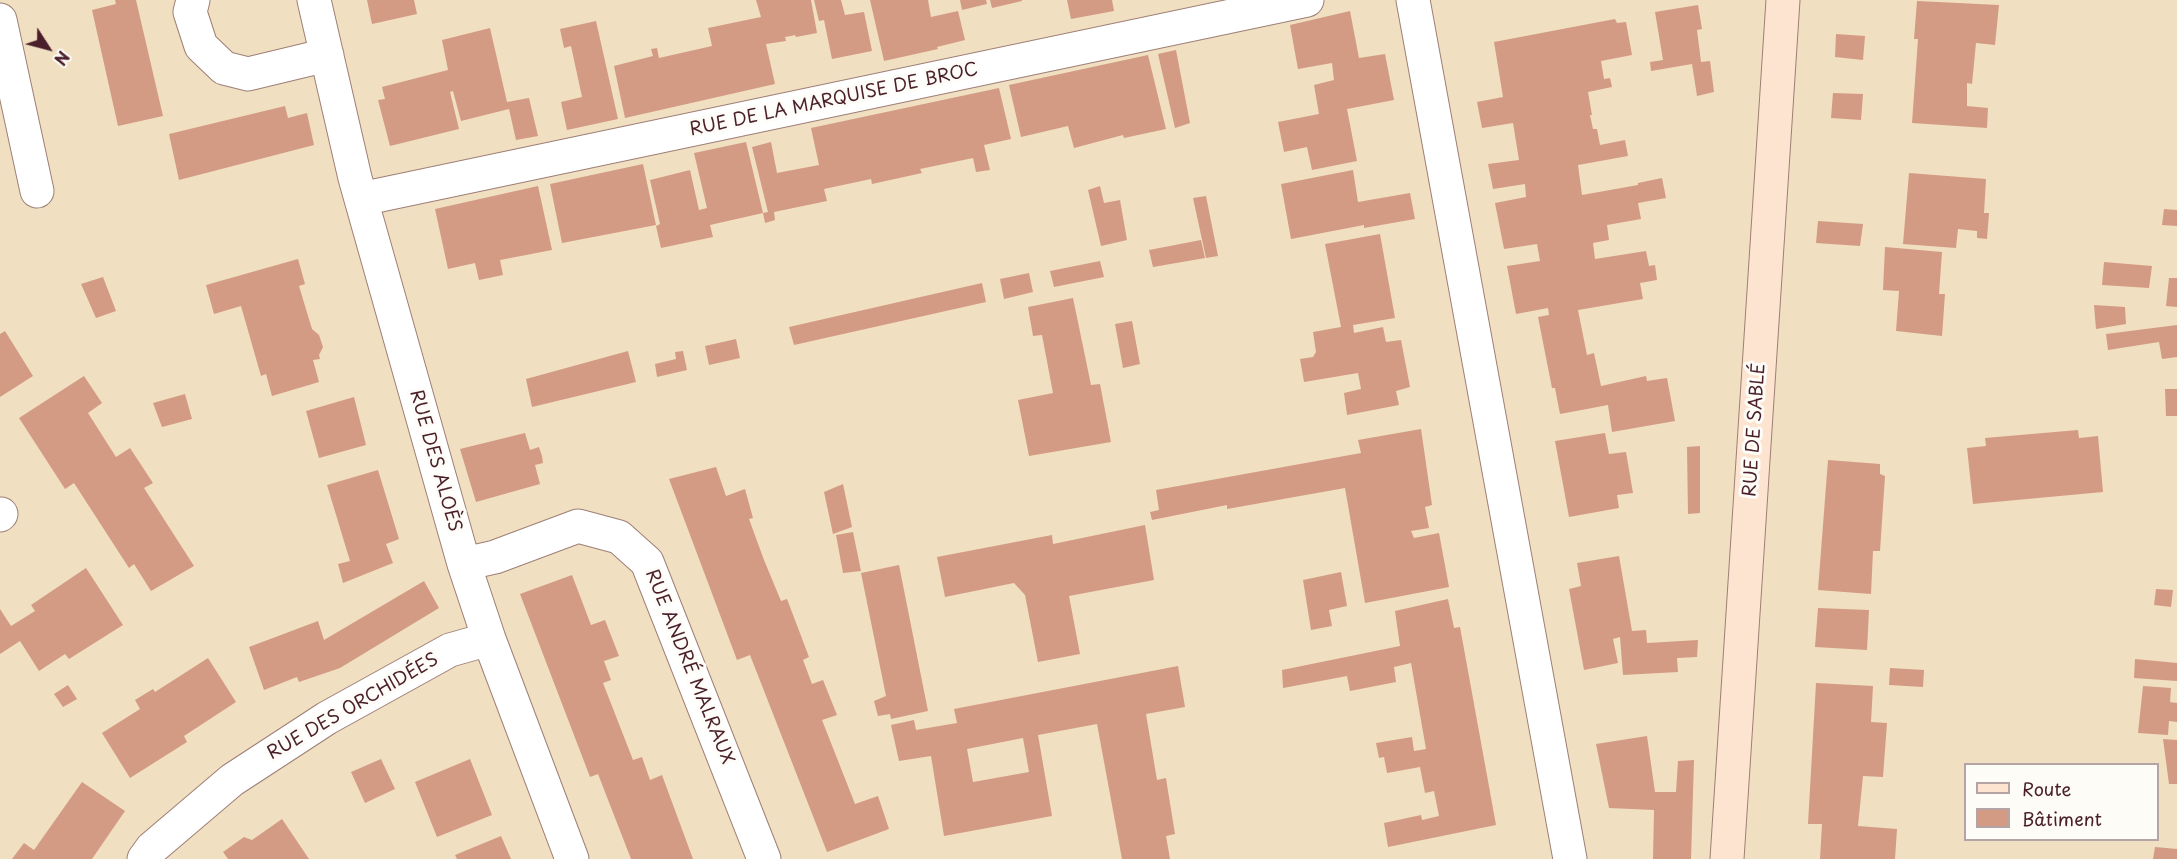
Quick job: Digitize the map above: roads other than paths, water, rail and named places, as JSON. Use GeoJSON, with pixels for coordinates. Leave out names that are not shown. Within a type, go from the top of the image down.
{"type":"FeatureCollection","features":[{"type":"Feature","properties":{"kind":"main road","name":"RUE DE SABLÉ"},"geometry":{"type":"LineString","coordinates":[[1727,859],[1783,0]]}},
{"type":"Feature","properties":{"kind":"street"},"geometry":{"type":"LineString","coordinates":[[193,0],[190,12],[201,45],[224,68],[248,74],[327,55]]}},
{"type":"Feature","properties":{"kind":"street","name":"RUE DES ALOÈS"},"geometry":{"type":"LineString","coordinates":[[314,0],[361,200],[464,564],[489,639],[572,859]]}},
{"type":"Feature","properties":{"kind":"street","name":"RUE DE LA MARQUISE DE BROC"},"geometry":{"type":"LineString","coordinates":[[361,200],[1307,0]]}},
{"type":"Feature","properties":{"kind":"street"},"geometry":{"type":"LineString","coordinates":[[1413,0],[1570,859]]}},
{"type":"Feature","properties":{"kind":"street"},"geometry":{"type":"LineString","coordinates":[[0,20],[37,191]]}},
{"type":"Feature","properties":{"kind":"street","name":"RUE ANDRÉ MALRAUX"},"geometry":{"type":"LineString","coordinates":[[464,564],[495,557],[578,526],[619,537],[647,562],[764,859]]}},
{"type":"Feature","properties":{"kind":"street","name":"RUE DES ORCHIDÉES"},"geometry":{"type":"LineString","coordinates":[[144,859],[152,848],[232,780],[327,718],[450,650],[489,639]]}}]}
